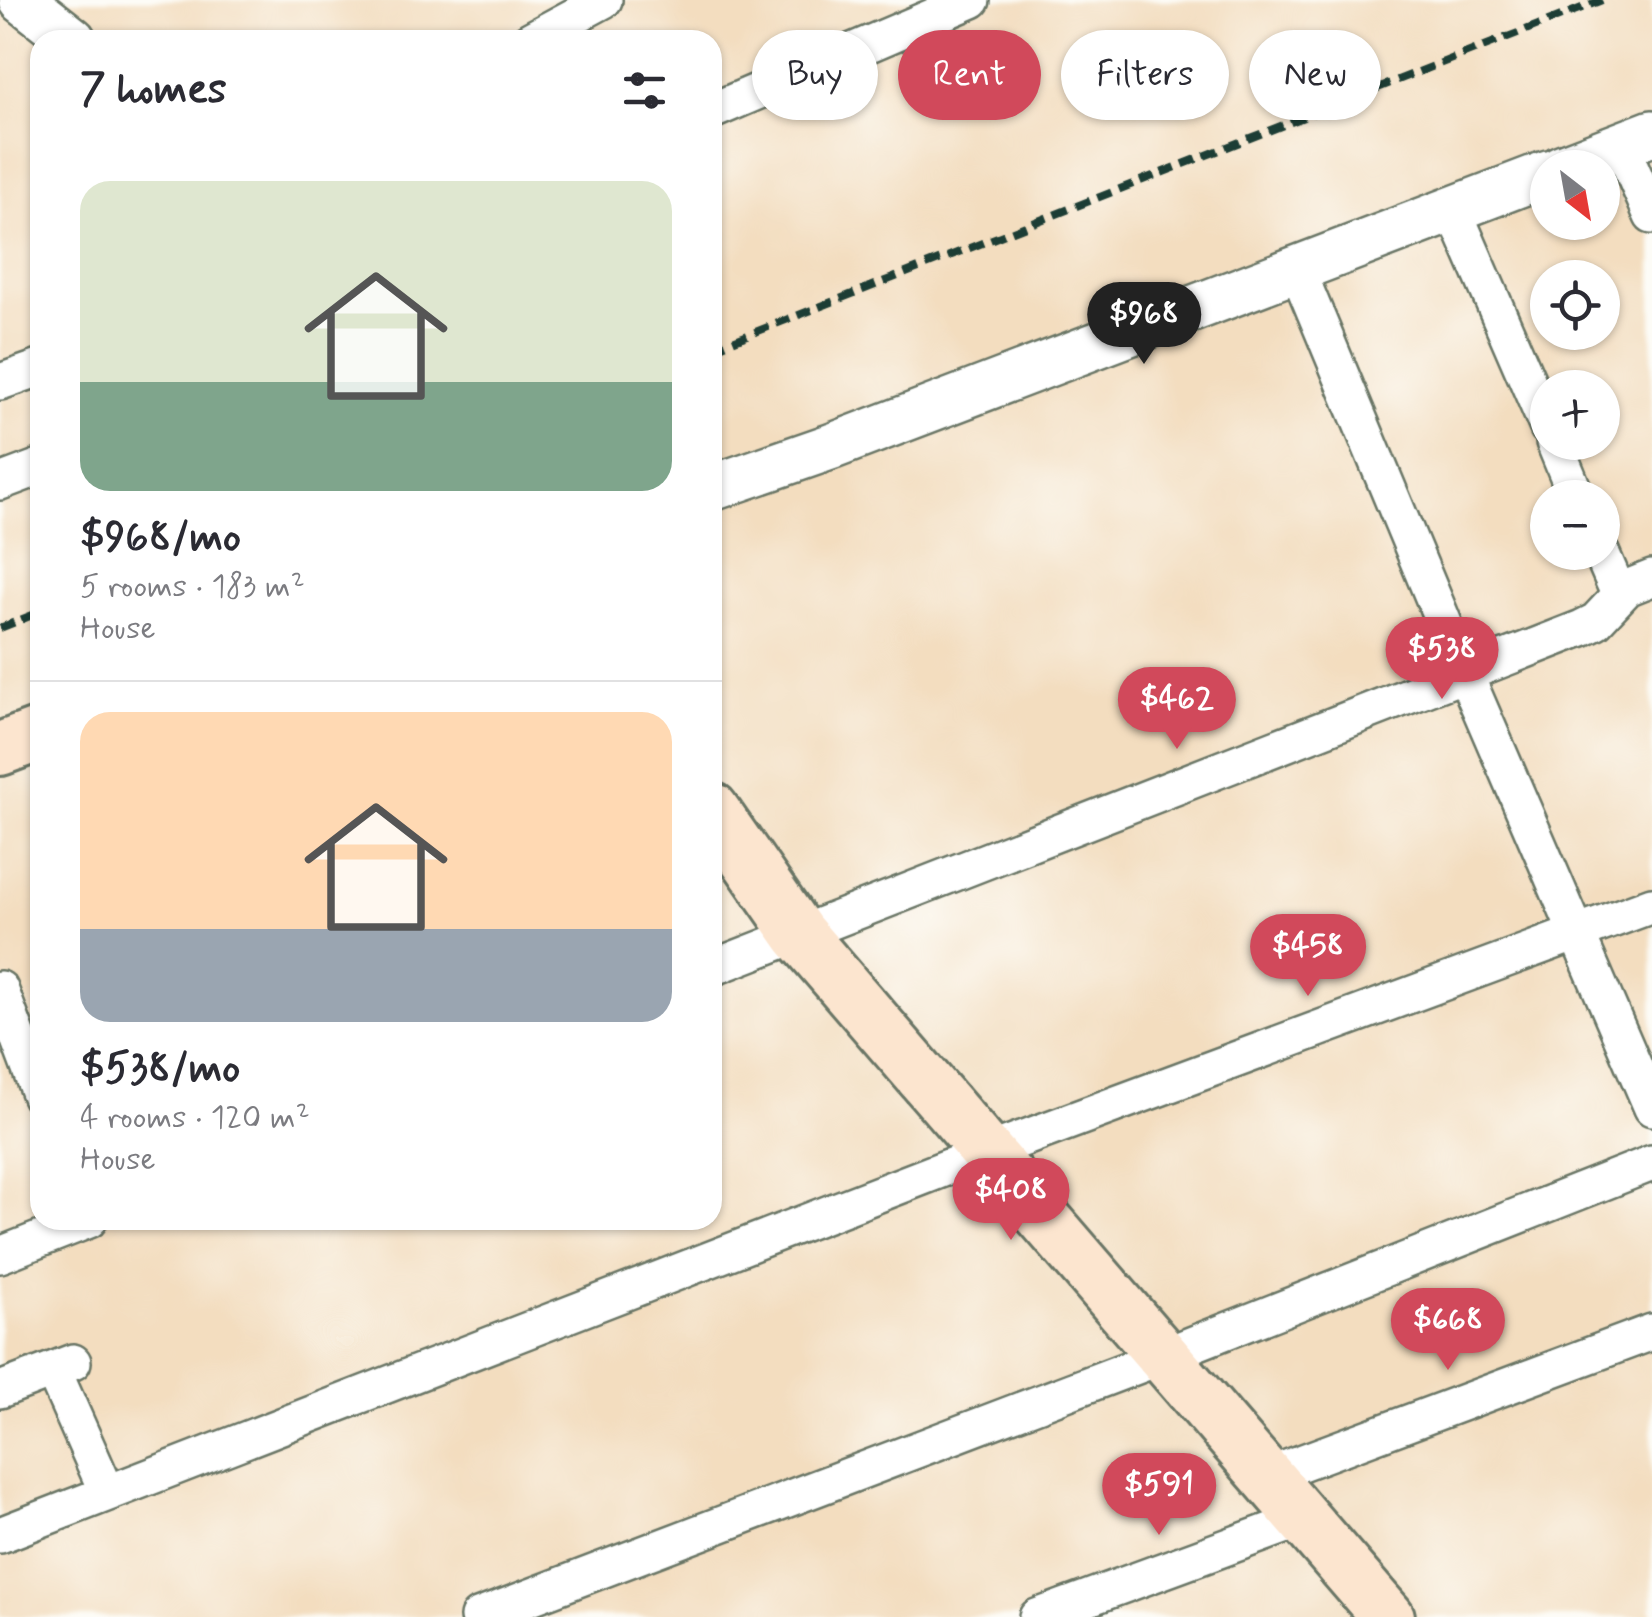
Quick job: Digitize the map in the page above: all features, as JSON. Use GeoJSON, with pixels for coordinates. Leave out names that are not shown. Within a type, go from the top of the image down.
{"type":"FeatureCollection","features":[{"type":"Feature","properties":{"kind":"main road"},"geometry":{"type":"LineString","coordinates":[[0,749],[30,738]]}},
{"type":"Feature","properties":{"kind":"main road"},"geometry":{"type":"LineString","coordinates":[[722,823],[799,934],[1388,1617]]}},
{"type":"Feature","properties":{"kind":"street"},"geometry":{"type":"LineString","coordinates":[[548,30],[604,0]]}},
{"type":"Feature","properties":{"kind":"street"},"geometry":{"type":"LineString","coordinates":[[722,107],[972,0]]}},
{"type":"Feature","properties":{"kind":"street"},"geometry":{"type":"LineString","coordinates":[[26,1],[62,30]]}},
{"type":"Feature","properties":{"kind":"street"},"geometry":{"type":"LineString","coordinates":[[1608,150],[1637,139],[1652,216]]}},
{"type":"Feature","properties":{"kind":"street"},"geometry":{"type":"LineString","coordinates":[[722,484],[852,439],[1530,180]]}},
{"type":"Feature","properties":{"kind":"street"},"geometry":{"type":"LineString","coordinates":[[1453,209],[1530,387]]}},
{"type":"Feature","properties":{"kind":"street"},"geometry":{"type":"LineString","coordinates":[[1298,268],[1465,674],[1652,1108]]}},
{"type":"Feature","properties":{"kind":"street"},"geometry":{"type":"LineString","coordinates":[[0,382],[30,372]]}},
{"type":"Feature","properties":{"kind":"street"},"geometry":{"type":"LineString","coordinates":[[0,482],[30,470]]}},
{"type":"Feature","properties":{"kind":"street"},"geometry":{"type":"LineString","coordinates":[[1609,570],[1619,594]]}},
{"type":"Feature","properties":{"kind":"street"},"geometry":{"type":"LineString","coordinates":[[722,964],[1596,621],[1619,594],[1652,578]]}},
{"type":"Feature","properties":{"kind":"street"},"geometry":{"type":"LineString","coordinates":[[0,1535],[987,1152],[1652,905]]}},
{"type":"Feature","properties":{"kind":"street"},"geometry":{"type":"LineString","coordinates":[[0,988],[30,1069]]}},
{"type":"Feature","properties":{"kind":"street"},"geometry":{"type":"LineString","coordinates":[[478,1617],[1163,1356],[1652,1163]]}},
{"type":"Feature","properties":{"kind":"street"},"geometry":{"type":"LineString","coordinates":[[0,1255],[62,1230]]}},
{"type":"Feature","properties":{"kind":"street"},"geometry":{"type":"LineString","coordinates":[[1266,1476],[1652,1332]]}},
{"type":"Feature","properties":{"kind":"street"},"geometry":{"type":"LineString","coordinates":[[0,1390],[63,1366],[108,1492]]}},
{"type":"Feature","properties":{"kind":"street"},"geometry":{"type":"LineString","coordinates":[[1037,1617],[1303,1519]]}},
{"type":"Feature","properties":{"kind":"railway"},"geometry":{"type":"LineString","coordinates":[[722,345],[1602,0]]}},
{"type":"Feature","properties":{"kind":"railway"},"geometry":{"type":"LineString","coordinates":[[0,628],[30,616]]}}]}
